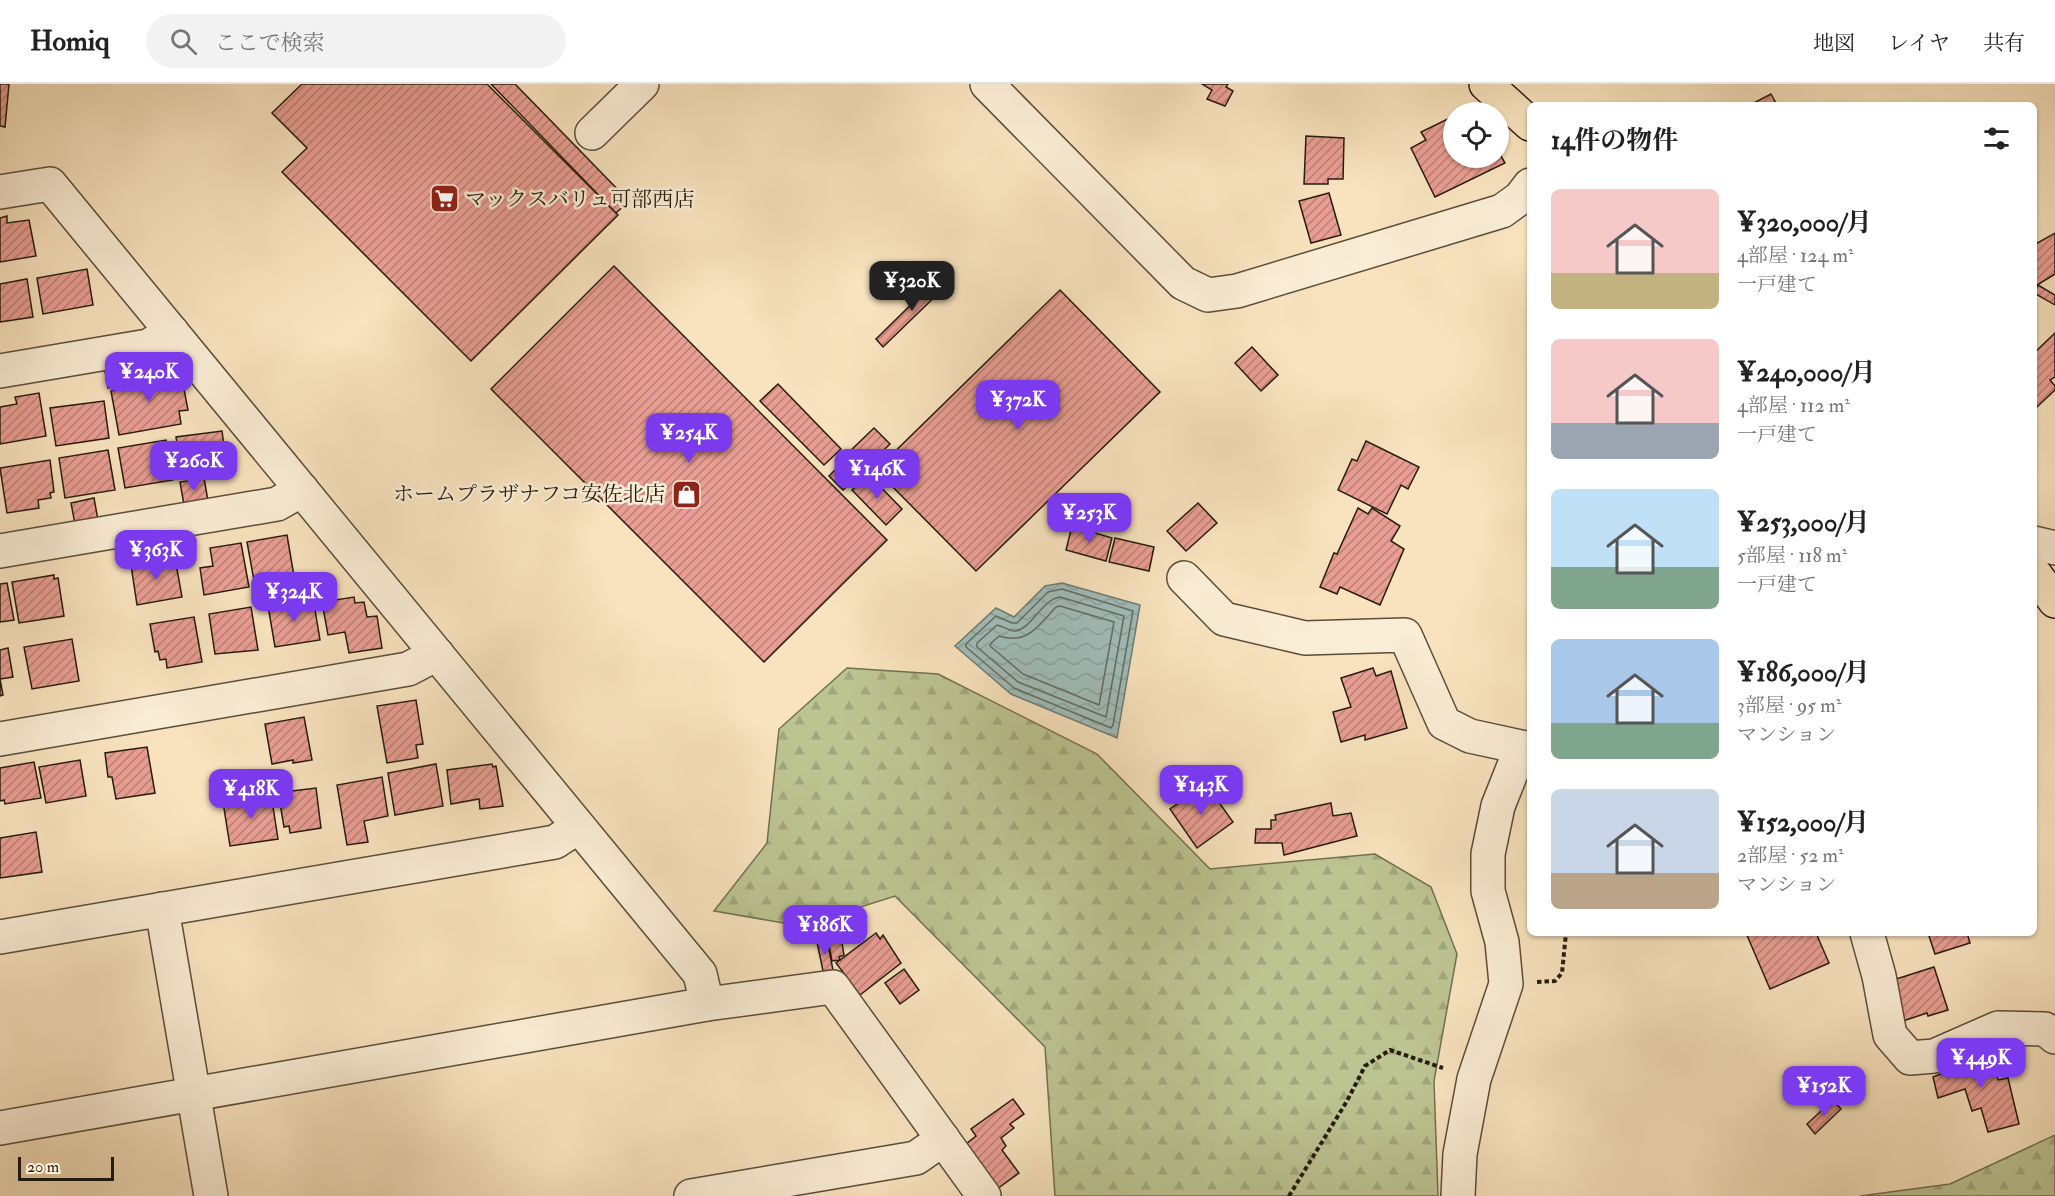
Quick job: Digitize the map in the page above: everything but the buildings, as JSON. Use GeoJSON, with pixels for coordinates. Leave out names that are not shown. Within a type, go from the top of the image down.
{"type":"FeatureCollection","features":[{"type":"Feature","properties":{"kind":"highway"},"geometry":{"type":"LineString","coordinates":[[1485,84],[1527,121]]}},
{"type":"Feature","properties":{"kind":"highway"},"geometry":{"type":"LineString","coordinates":[[2037,577],[2055,601]]}},
{"type":"Feature","properties":{"kind":"street"},"geometry":{"type":"LineString","coordinates":[[592,133],[642,84]]}},
{"type":"Feature","properties":{"kind":"street"},"geometry":{"type":"LineString","coordinates":[[987,84],[1183,283],[1208,295],[1237,291],[1502,211],[1520,198],[1527,189]]}},
{"type":"Feature","properties":{"kind":"street"},"geometry":{"type":"LineString","coordinates":[[0,192],[50,184],[700,975],[708,1004]]}},
{"type":"Feature","properties":{"kind":"street"},"geometry":{"type":"LineString","coordinates":[[0,371],[148,346],[172,332]]}},
{"type":"Feature","properties":{"kind":"street"},"geometry":{"type":"LineString","coordinates":[[0,551],[277,504],[302,490]]}},
{"type":"Feature","properties":{"kind":"street"},"geometry":{"type":"LineString","coordinates":[[2037,544],[2055,548]]}},
{"type":"Feature","properties":{"kind":"street"},"geometry":{"type":"LineString","coordinates":[[1184,578],[1224,619],[1305,638],[1405,635],[1444,723],[1470,736],[1526,748],[1498,806],[1488,854],[1488,891],[1502,942],[1506,984],[1474,1079],[1460,1154],[1458,1196]]}},
{"type":"Feature","properties":{"kind":"street"},"geometry":{"type":"LineString","coordinates":[[0,739],[408,669],[436,654]]}},
{"type":"Feature","properties":{"kind":"street"},"geometry":{"type":"LineString","coordinates":[[0,937],[555,842],[578,827]]}},
{"type":"Feature","properties":{"kind":"street"},"geometry":{"type":"LineString","coordinates":[[162,909],[211,1196]]}},
{"type":"Feature","properties":{"kind":"street"},"geometry":{"type":"LineString","coordinates":[[1868,936],[1879,976],[1890,1035],[1910,1058],[1934,1056],[1998,1028],[2045,1029],[2055,1036]]}},
{"type":"Feature","properties":{"kind":"street"},"geometry":{"type":"LineString","coordinates":[[0,1128],[708,1004],[833,987],[984,1196]]}},
{"type":"Feature","properties":{"kind":"street"},"geometry":{"type":"LineString","coordinates":[[691,1196],[916,1158],[943,1139]]}},
{"type":"Feature","properties":{"kind":"path"},"geometry":{"type":"LineString","coordinates":[[1506,984],[1556,981],[1562,973],[1566,936]]}},
{"type":"Feature","properties":{"kind":"path"},"geometry":{"type":"LineString","coordinates":[[1289,1196],[1347,1101],[1365,1066],[1390,1050],[1474,1079]]}},
{"type":"Feature","properties":{"kind":"green space"},"geometry":{"type":"Polygon","coordinates":[[[847,668],[938,674],[1097,754],[1210,869],[1375,854],[1431,887],[1457,954],[1434,1081],[1438,1196],[1055,1196],[1045,1047],[895,896],[801,926],[714,911],[767,843],[779,729],[847,668]]]}},
{"type":"Feature","properties":{"kind":"green space"},"geometry":{"type":"Polygon","coordinates":[[[2055,1135],[2055,1196],[1860,1196],[1950,1184],[2055,1135]]]}},
{"type":"Feature","properties":{"kind":"water"},"geometry":{"type":"Polygon","coordinates":[[[1062,583],[1140,605],[1117,738],[1011,694],[955,646],[996,608],[1014,617],[1045,586],[1062,583]]]}},
{"type":"Feature","properties":{"kind":"place","name":"マックスバリュ可部西店"},"geometry":{"type":"Point","coordinates":[444,199]}},
{"type":"Feature","properties":{"kind":"place","name":"ホームプラザナフコ安佐北店"},"geometry":{"type":"Point","coordinates":[686,494]}}]}
